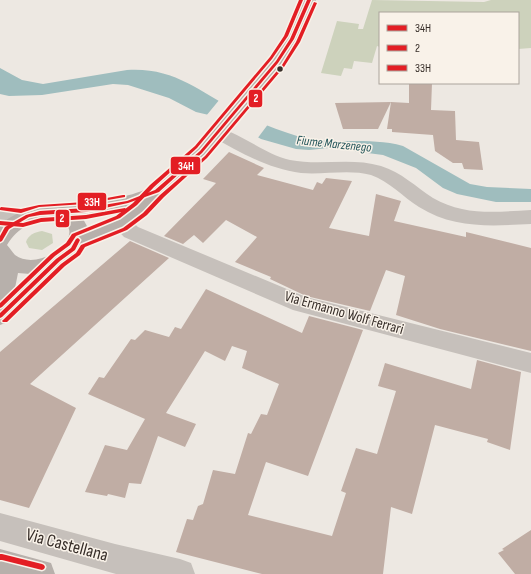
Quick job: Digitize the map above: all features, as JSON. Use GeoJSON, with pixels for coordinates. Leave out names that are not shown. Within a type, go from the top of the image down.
{"type":"FeatureCollection","features":[{"type":"Feature","properties":{"kind":"street"},"geometry":{"type":"LineString","coordinates":[[78,240],[121,223],[140,209],[157,191],[201,152],[245,102],[285,50],[309,0]]}},
{"type":"Feature","properties":{"kind":"street"},"geometry":{"type":"LineString","coordinates":[[218,133],[268,159],[284,164],[301,168],[358,168],[375,170],[390,177],[427,203],[459,218],[479,220],[531,217]]}},
{"type":"Feature","properties":{"kind":"street"},"geometry":{"type":"LineString","coordinates":[[0,240],[7,228],[22,218],[40,213],[86,210],[128,202],[157,191]]}},
{"type":"Feature","properties":{"kind":"street"},"geometry":{"type":"LineString","coordinates":[[4,255],[18,265],[31,267],[45,265],[58,260],[69,253],[78,240],[79,231],[75,223],[68,217],[58,213]]}},
{"type":"Feature","properties":{"kind":"street"},"geometry":{"type":"LineString","coordinates":[[0,216],[22,218]]}},
{"type":"Feature","properties":{"kind":"street","name":"Via Ermanno Wolf Ferrari"},"geometry":{"type":"LineString","coordinates":[[121,223],[131,232],[301,304],[531,363]]}},
{"type":"Feature","properties":{"kind":"street"},"geometry":{"type":"LineString","coordinates":[[0,298],[7,281],[4,255]]}},
{"type":"Feature","properties":{"kind":"street"},"geometry":{"type":"LineString","coordinates":[[0,316],[58,260]]}},
{"type":"Feature","properties":{"kind":"street","name":"Via Castellana"},"geometry":{"type":"LineString","coordinates":[[0,527],[116,559],[180,574]]}},
{"type":"Feature","properties":{"kind":"street"},"geometry":{"type":"LineString","coordinates":[[0,564],[40,574]]}},
{"type":"Feature","properties":{"kind":"green space"},"geometry":{"type":"Polygon","coordinates":[[[372,0],[484,2],[491,0],[531,0],[531,48],[519,49],[519,12],[379,12],[379,47],[377,46],[372,63],[354,61],[352,69],[344,68],[341,76],[321,73],[337,21],[359,24],[358,29],[363,29],[372,0]]]}},
{"type":"Feature","properties":{"kind":"green space"},"geometry":{"type":"Polygon","coordinates":[[[42,231],[52,234],[53,243],[42,250],[29,248],[26,242],[28,237],[34,233],[42,231]]]}},
{"type":"Feature","properties":{"kind":"water","name":"Fiume Marzenego"},"geometry":{"type":"Polygon","coordinates":[[[0,68],[22,80],[43,84],[127,70],[158,72],[172,76],[197,88],[243,115],[282,131],[310,139],[377,142],[403,146],[470,184],[487,187],[531,189],[531,202],[496,202],[457,194],[443,188],[416,168],[383,155],[329,148],[309,150],[296,149],[261,139],[226,119],[196,112],[169,98],[128,85],[113,84],[42,95],[9,96],[0,94],[0,68]]]}},
{"type":"Feature","properties":{"kind":"pier"},"geometry":{"type":"Polygon","coordinates":[[[220,99],[237,109],[269,123],[257,139],[225,121],[206,116],[220,99]]]}},
{"type":"Feature","properties":{"kind":"building"},"geometry":{"type":"Polygon","coordinates":[[[409,84],[432,84],[431,110],[455,111],[456,140],[479,142],[483,170],[464,169],[462,163],[453,163],[435,151],[433,135],[392,132],[392,129],[387,129],[391,102],[409,103],[409,84]]]}},
{"type":"Feature","properties":{"kind":"building"},"geometry":{"type":"Polygon","coordinates":[[[391,102],[378,129],[343,129],[335,103],[391,102]]]}},
{"type":"Feature","properties":{"kind":"building"},"geometry":{"type":"Polygon","coordinates":[[[229,152],[264,168],[257,175],[313,190],[317,182],[322,184],[326,178],[352,181],[329,228],[369,236],[376,194],[401,201],[394,221],[466,237],[466,232],[531,248],[531,351],[440,329],[396,315],[405,276],[386,270],[370,311],[306,296],[270,279],[271,277],[235,262],[257,237],[226,220],[203,243],[194,235],[183,244],[164,236],[216,183],[203,179],[229,152]]]}},
{"type":"Feature","properties":{"kind":"building"},"geometry":{"type":"Polygon","coordinates":[[[130,241],[169,258],[30,384],[76,408],[29,508],[0,500],[0,352],[130,241]]]}},
{"type":"Feature","properties":{"kind":"building"},"geometry":{"type":"Polygon","coordinates":[[[206,289],[302,333],[309,316],[363,330],[308,476],[266,462],[248,515],[332,536],[346,493],[341,491],[356,448],[377,454],[396,391],[378,386],[385,363],[471,389],[477,360],[521,372],[510,450],[487,442],[488,439],[435,425],[412,514],[391,507],[383,574],[262,574],[176,552],[187,519],[193,520],[198,506],[203,504],[213,470],[235,474],[248,433],[251,434],[261,414],[267,415],[279,384],[242,368],[247,351],[232,346],[225,361],[205,351],[166,413],[196,424],[185,447],[158,436],[141,484],[129,483],[125,498],[108,494],[107,496],[85,492],[105,445],[127,450],[145,419],[88,394],[99,377],[104,378],[131,339],[135,340],[145,330],[169,337],[175,327],[181,329],[206,289]]]}},
{"type":"Feature","properties":{"kind":"building"},"geometry":{"type":"Polygon","coordinates":[[[531,530],[531,574],[515,574],[498,553],[531,530]]]}},
{"type":"Feature","properties":{"kind":"transit line","name":"33H"},"geometry":{"type":"LineString","coordinates":[[0,306],[53,255],[68,244],[74,235],[118,217],[135,204],[152,186],[196,147],[271,58],[286,36],[301,0]]}},
{"type":"Feature","properties":{"kind":"transit line","name":"34H"},"geometry":{"type":"LineString","coordinates":[[0,240],[7,228],[28,216],[40,213],[86,210],[128,202],[157,191],[201,152],[277,62],[292,39],[309,0]]}},
{"type":"Feature","properties":{"kind":"transit line","name":"2"},"geometry":{"type":"LineString","coordinates":[[5,321],[63,265],[78,254],[83,246],[125,229],[145,214],[162,196],[206,157],[283,66],[298,42],[315,3]]}},
{"type":"Feature","properties":{"kind":"transit line","name":"33H"},"geometry":{"type":"LineString","coordinates":[[1,209],[21,211],[39,206],[85,203],[123,196]]}},
{"type":"Feature","properties":{"kind":"transit line","name":"2"},"geometry":{"type":"LineString","coordinates":[[0,223],[23,225],[41,220],[86,217],[125,210]]}},
{"type":"Feature","properties":{"kind":"transit line","name":"34H"},"geometry":{"type":"LineString","coordinates":[[0,316],[58,260],[73,249],[78,240]]}},
{"type":"Feature","properties":{"kind":"transit line","name":"33H"},"geometry":{"type":"LineString","coordinates":[[2,557],[42,567]]}}]}
